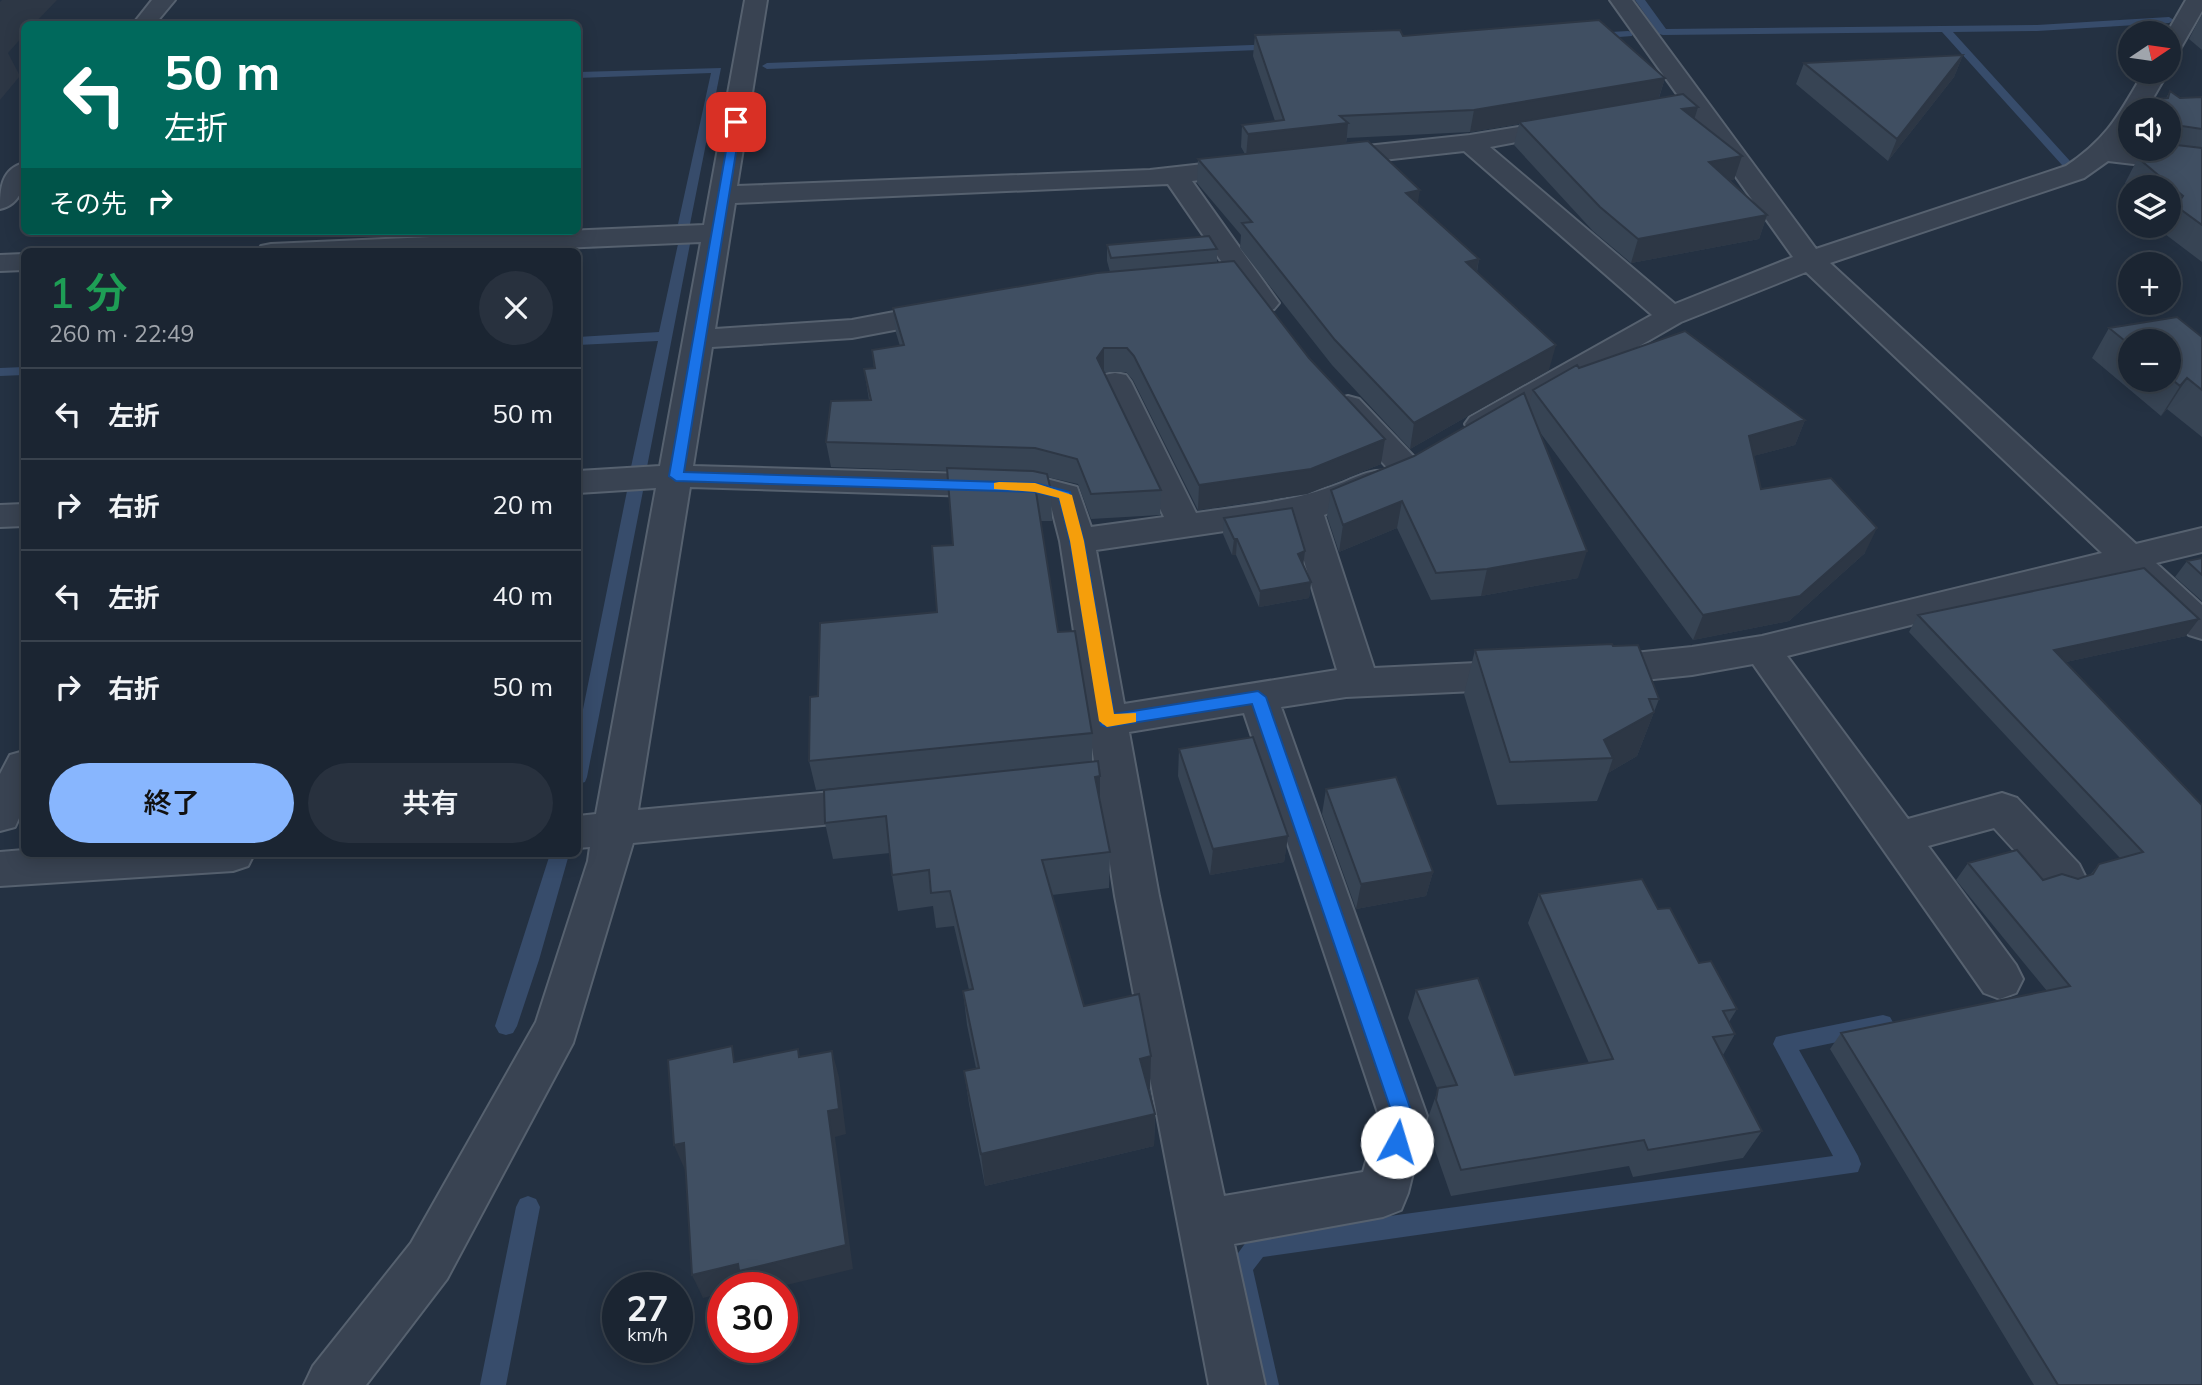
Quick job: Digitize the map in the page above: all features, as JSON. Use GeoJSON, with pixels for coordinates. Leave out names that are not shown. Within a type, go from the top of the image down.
{"type":"FeatureCollection","features":[{"type":"Feature","properties":{"kind":"street"},"geometry":{"type":"LineString","coordinates":[[146,21],[164,0]]}},
{"type":"Feature","properties":{"kind":"street"},"geometry":{"type":"LineString","coordinates":[[332,1385],[429,1261],[557,1028],[609,862],[596,831],[676,476],[756,0]]}},
{"type":"Feature","properties":{"kind":"street"},"geometry":{"type":"LineString","coordinates":[[1621,0],[1685,106],[1811,260],[2202,626]]}},
{"type":"Feature","properties":{"kind":"street"},"geometry":{"type":"LineString","coordinates":[[2181,28],[2197,0]]}},
{"type":"Feature","properties":{"kind":"street"},"geometry":{"type":"LineString","coordinates":[[1309,160],[1470,143],[1587,122]]}},
{"type":"Feature","properties":{"kind":"street"},"geometry":{"type":"LineString","coordinates":[[1077,541],[1305,508],[1429,454],[1671,316],[1811,260],[2075,172],[2103,153],[2118,134]]}},
{"type":"Feature","properties":{"kind":"street"},"geometry":{"type":"LineString","coordinates":[[1470,143],[1671,316]]}},
{"type":"Feature","properties":{"kind":"street"},"geometry":{"type":"LineString","coordinates":[[2103,153],[2202,164]]}},
{"type":"Feature","properties":{"kind":"street"},"geometry":{"type":"LineString","coordinates":[[723,195],[1175,175],[1269,165]]}},
{"type":"Feature","properties":{"kind":"street"},"geometry":{"type":"LineString","coordinates":[[0,201],[21,175]]}},
{"type":"Feature","properties":{"kind":"street"},"geometry":{"type":"LineString","coordinates":[[1175,175],[1228,274],[1280,323]]}},
{"type":"Feature","properties":{"kind":"street"},"geometry":{"type":"LineString","coordinates":[[365,248],[717,233]]}},
{"type":"Feature","properties":{"kind":"street"},"geometry":{"type":"LineString","coordinates":[[0,264],[21,262]]}},
{"type":"Feature","properties":{"kind":"street"},"geometry":{"type":"LineString","coordinates":[[698,339],[852,329],[970,307]]}},
{"type":"Feature","properties":{"kind":"street"},"geometry":{"type":"LineString","coordinates":[[1115,382],[1185,526]]}},
{"type":"Feature","properties":{"kind":"street"},"geometry":{"type":"LineString","coordinates":[[1328,384],[1429,454]]}},
{"type":"Feature","properties":{"kind":"street"},"geometry":{"type":"LineString","coordinates":[[581,482],[676,476],[1035,487],[1065,495],[1077,541],[1107,721],[1096,780],[1139,909],[1237,1385]]}},
{"type":"Feature","properties":{"kind":"street"},"geometry":{"type":"LineString","coordinates":[[1305,508],[1360,683]]}},
{"type":"Feature","properties":{"kind":"street"},"geometry":{"type":"LineString","coordinates":[[0,516],[21,515]]}},
{"type":"Feature","properties":{"kind":"street"},"geometry":{"type":"LineString","coordinates":[[1107,721],[1360,683],[1619,670],[1762,649],[2202,540]]}},
{"type":"Feature","properties":{"kind":"street"},"geometry":{"type":"LineString","coordinates":[[1762,649],[2000,979]]}},
{"type":"Feature","properties":{"kind":"street"},"geometry":{"type":"LineString","coordinates":[[1205,1224],[1384,1193],[1403,1116],[1258,697]]}},
{"type":"Feature","properties":{"kind":"street"},"geometry":{"type":"LineString","coordinates":[[0,815],[21,772]]}},
{"type":"Feature","properties":{"kind":"street"},"geometry":{"type":"LineString","coordinates":[[596,831],[910,800]]}},
{"type":"Feature","properties":{"kind":"street"},"geometry":{"type":"LineString","coordinates":[[1899,838],[2002,809],[2064,876]]}},
{"type":"Feature","properties":{"kind":"street"},"geometry":{"type":"LineString","coordinates":[[0,869],[186,857]]}},
{"type":"Feature","properties":{"kind":"building"},"geometry":{"type":"Polygon","coordinates":[[[1599,20],[1665,78],[1474,110],[1340,116],[1348,123],[1248,134],[1242,125],[1284,120],[1255,35],[1400,30],[1403,36],[1599,20]]]}},
{"type":"Feature","properties":{"kind":"building"},"geometry":{"type":"Polygon","coordinates":[[[1963,55],[1897,139],[1804,63],[1963,55]]]}},
{"type":"Feature","properties":{"kind":"building"},"geometry":{"type":"Polygon","coordinates":[[[2170,91],[2180,98],[2168,98],[2170,91]]]}},
{"type":"Feature","properties":{"kind":"building"},"geometry":{"type":"Polygon","coordinates":[[[1683,94],[1698,107],[1682,109],[1742,156],[1709,162],[1767,215],[1638,239],[1600,207],[1519,122],[1683,94]]]}},
{"type":"Feature","properties":{"kind":"building"},"geometry":{"type":"Polygon","coordinates":[[[2202,97],[2202,129],[2181,126],[2180,98],[2202,97]]]}},
{"type":"Feature","properties":{"kind":"building"},"geometry":{"type":"Polygon","coordinates":[[[1368,141],[1420,190],[1406,193],[1479,259],[1466,262],[1556,345],[1414,423],[1335,340],[1242,223],[1252,222],[1198,159],[1368,141]]]}},
{"type":"Feature","properties":{"kind":"building"},"geometry":{"type":"Polygon","coordinates":[[[2181,146],[2202,148],[2202,225],[2181,210],[2181,175],[2158,175],[2142,161],[2181,161],[2181,146]]]}},
{"type":"Feature","properties":{"kind":"building"},"geometry":{"type":"Polygon","coordinates":[[[1209,236],[1217,249],[1111,258],[1107,245],[1209,236]]]}},
{"type":"Feature","properties":{"kind":"building"},"geometry":{"type":"Polygon","coordinates":[[[1234,261],[1309,358],[1385,439],[1311,469],[1199,485],[1134,356],[1127,348],[1104,348],[1097,358],[1161,490],[1091,494],[1077,459],[1035,448],[826,442],[831,401],[871,400],[864,369],[875,368],[872,350],[904,345],[893,308],[1097,273],[1234,261]]]}},
{"type":"Feature","properties":{"kind":"building"},"geometry":{"type":"Polygon","coordinates":[[[2177,317],[2202,337],[2202,390],[2187,378],[2181,385],[2181,329],[2118,329],[2118,335],[2109,328],[2177,317]]]}},
{"type":"Feature","properties":{"kind":"building"},"geometry":{"type":"Polygon","coordinates":[[[1685,331],[1805,420],[1749,436],[1761,489],[1831,478],[1877,528],[1800,596],[1703,615],[1533,390],[1577,365],[1579,368],[1685,331]]]}},
{"type":"Feature","properties":{"kind":"building"},"geometry":{"type":"Polygon","coordinates":[[[1524,393],[1587,551],[1487,569],[1436,573],[1402,501],[1343,525],[1331,490],[1414,456],[1524,393]]]}},
{"type":"Feature","properties":{"kind":"building"},"geometry":{"type":"Polygon","coordinates":[[[947,468],[1033,471],[1047,474],[1051,491],[1036,492],[1058,632],[1075,631],[1092,733],[809,761],[810,697],[818,696],[820,623],[937,612],[932,546],[953,545],[947,468]]]}},
{"type":"Feature","properties":{"kind":"building"},"geometry":{"type":"Polygon","coordinates":[[[1292,508],[1305,551],[1298,554],[1311,582],[1260,591],[1237,539],[1234,539],[1224,518],[1292,508]]]}},
{"type":"Feature","properties":{"kind":"building"},"geometry":{"type":"Polygon","coordinates":[[[2202,558],[2202,575],[2187,561],[2202,558]]]}},
{"type":"Feature","properties":{"kind":"building"},"geometry":{"type":"Polygon","coordinates":[[[2144,568],[2199,619],[2054,650],[2202,805],[2202,1385],[2058,1385],[1841,1033],[2070,986],[1968,863],[2017,850],[2043,880],[2062,874],[2078,879],[2093,874],[2099,864],[2143,852],[1918,615],[2144,568]]]}},
{"type":"Feature","properties":{"kind":"building"},"geometry":{"type":"Polygon","coordinates":[[[1638,645],[1659,699],[1649,699],[1654,712],[1604,740],[1613,758],[1510,762],[1475,650],[1638,645]]]}},
{"type":"Feature","properties":{"kind":"building"},"geometry":{"type":"Polygon","coordinates":[[[1253,737],[1288,836],[1213,849],[1179,749],[1253,737]]]}},
{"type":"Feature","properties":{"kind":"building"},"geometry":{"type":"Polygon","coordinates":[[[1098,761],[1100,776],[1095,777],[1110,852],[1042,860],[1084,1006],[1139,994],[1151,1056],[1140,1059],[1155,1114],[981,1154],[964,1071],[979,1068],[963,991],[973,989],[950,891],[931,893],[929,870],[892,875],[886,816],[825,823],[824,790],[1098,761]]]}},
{"type":"Feature","properties":{"kind":"building"},"geometry":{"type":"Polygon","coordinates":[[[1396,777],[1433,872],[1361,884],[1326,789],[1396,777]]]}},
{"type":"Feature","properties":{"kind":"building"},"geometry":{"type":"Polygon","coordinates":[[[1642,879],[1658,909],[1670,908],[1699,963],[1711,961],[1737,1009],[1723,1011],[1735,1034],[1713,1037],[1762,1131],[1648,1150],[1644,1140],[1461,1170],[1436,1100],[1438,1088],[1457,1085],[1416,990],[1478,978],[1515,1075],[1613,1059],[1539,894],[1642,879]]]}},
{"type":"Feature","properties":{"kind":"building"},"geometry":{"type":"Polygon","coordinates":[[[732,1046],[734,1062],[798,1049],[799,1057],[832,1051],[839,1109],[828,1111],[846,1245],[739,1271],[738,1264],[693,1275],[684,1143],[674,1145],[668,1060],[732,1046]]]}},
{"type":"Feature","properties":{"kind":"waterway"},"geometry":{"type":"LineString","coordinates":[[1640,0],[1663,32],[2037,28],[2169,20]]}},
{"type":"Feature","properties":{"kind":"waterway"},"geometry":{"type":"LineString","coordinates":[[1945,29],[2066,163]]}},
{"type":"Feature","properties":{"kind":"waterway"},"geometry":{"type":"LineString","coordinates":[[1593,36],[1628,34]]}},
{"type":"Feature","properties":{"kind":"waterway"},"geometry":{"type":"LineString","coordinates":[[767,66],[1278,47]]}},
{"type":"Feature","properties":{"kind":"waterway"},"geometry":{"type":"LineString","coordinates":[[581,75],[717,70],[684,224]]}},
{"type":"Feature","properties":{"kind":"waterway"},"geometry":{"type":"LineString","coordinates":[[639,467],[684,244]]}},
{"type":"Feature","properties":{"kind":"waterway"},"geometry":{"type":"LineString","coordinates":[[581,341],[665,336]]}},
{"type":"Feature","properties":{"kind":"waterway"},"geometry":{"type":"LineString","coordinates":[[0,372],[21,371]]}},
{"type":"Feature","properties":{"kind":"waterway"},"geometry":{"type":"LineString","coordinates":[[581,762],[635,491]]}},
{"type":"Feature","properties":{"kind":"waterway"},"geometry":{"type":"LineString","coordinates":[[506,1026],[529,960],[558,858]]}},
{"type":"Feature","properties":{"kind":"waterway"},"geometry":{"type":"LineString","coordinates":[[1266,1385],[1240,1267],[1257,1246],[1850,1164],[1784,1044],[1883,1024]]}},
{"type":"Feature","properties":{"kind":"waterway"},"geometry":{"type":"LineString","coordinates":[[493,1385],[528,1207]]}},
{"type":"Feature","properties":{"kind":"slow traffic"},"geometry":{"type":"LineString","coordinates":[[999,486],[1035,487],[1065,495],[1077,541],[1107,721],[1130,717]]}},
{"type":"Feature","properties":{"kind":"route"},"geometry":{"type":"LineString","coordinates":[[736,122],[676,476],[1035,487],[1065,495],[1077,541],[1107,721],[1258,697],[1403,1116],[1397,1142]]}}]}
